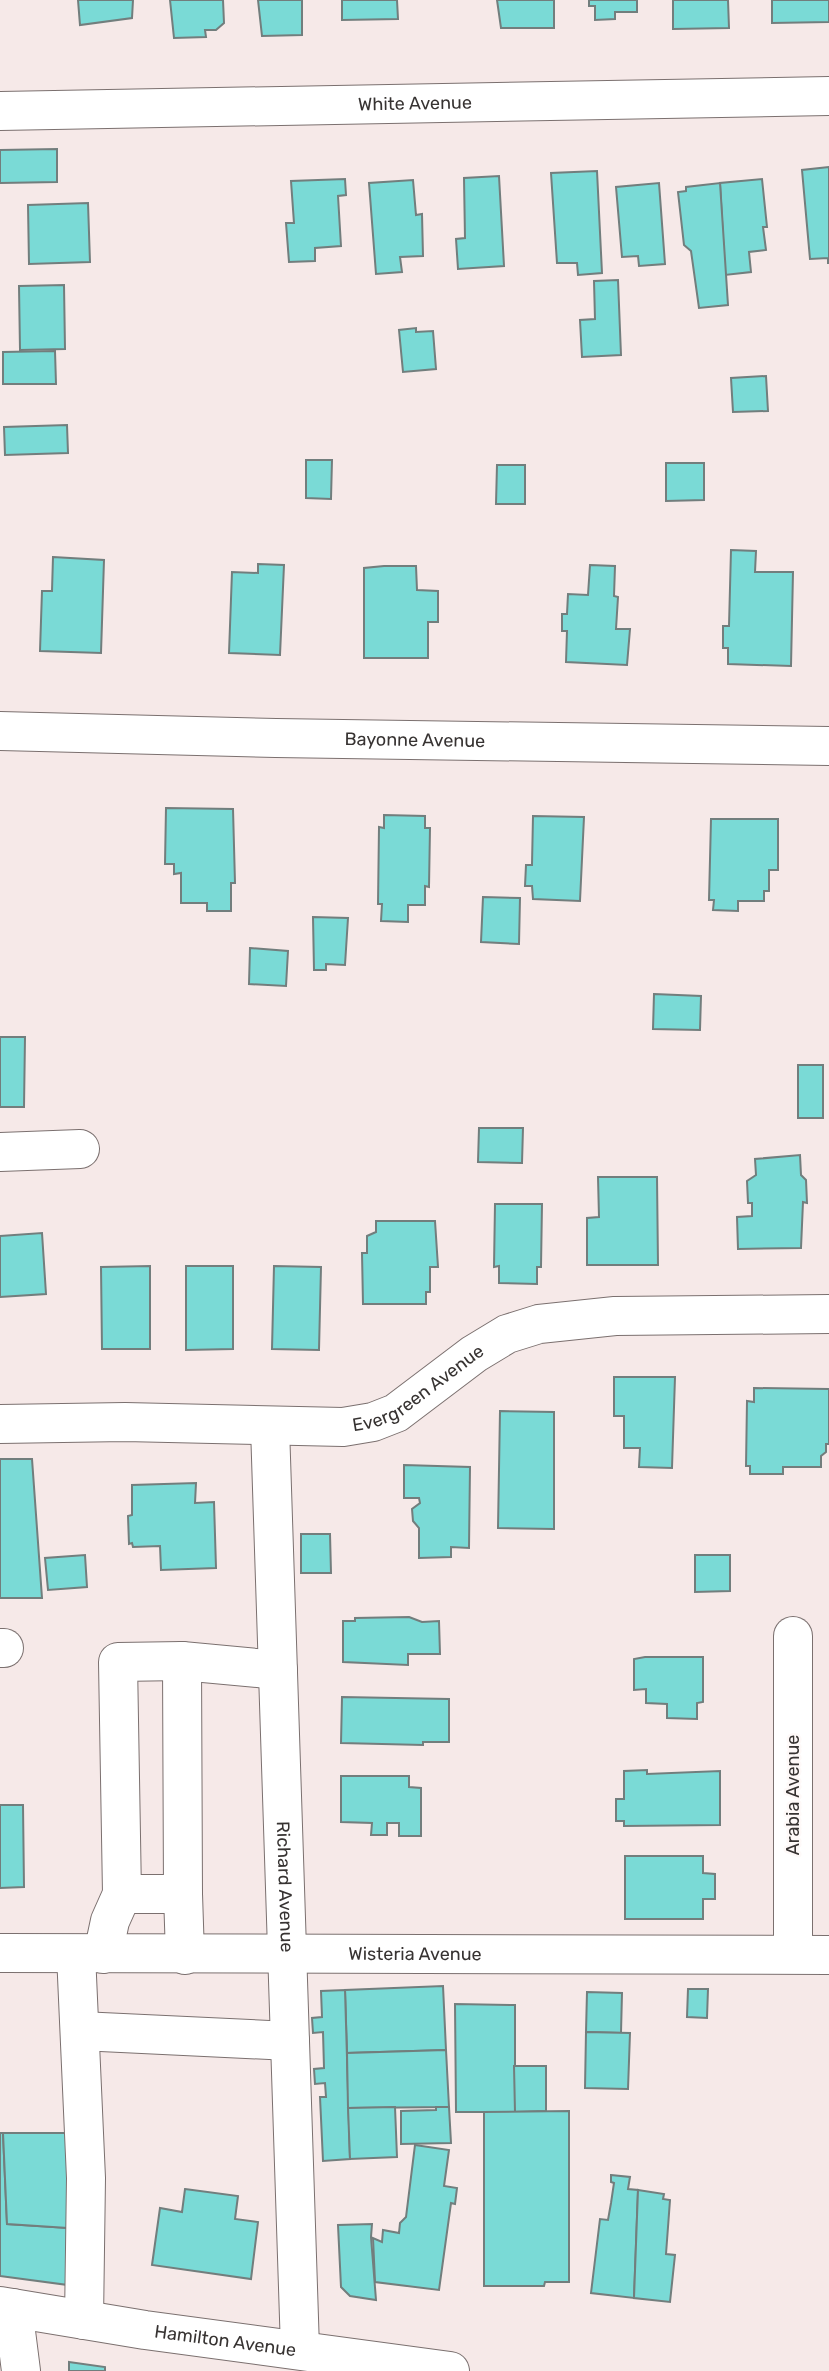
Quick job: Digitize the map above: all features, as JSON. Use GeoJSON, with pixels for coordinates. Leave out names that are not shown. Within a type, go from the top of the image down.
{"type":"FeatureCollection","features":[{"type":"Feature","properties":{"kind":"street","name":"White Avenue"},"geometry":{"type":"LineString","coordinates":[[0,111],[829,96]]}},
{"type":"Feature","properties":{"kind":"street","name":"Bayonne Avenue"},"geometry":{"type":"LineString","coordinates":[[0,731],[829,746]]}},
{"type":"Feature","properties":{"kind":"street"},"geometry":{"type":"LineString","coordinates":[[0,1152],[80,1149]]}},
{"type":"Feature","properties":{"kind":"street","name":"Evergreen Avenue"},"geometry":{"type":"LineString","coordinates":[[0,1424],[125,1422],[343,1427],[373,1422],[396,1413],[474,1354],[507,1335],[539,1324],[615,1316],[829,1314]]}},
{"type":"Feature","properties":{"kind":"street","name":"Richard Avenue"},"geometry":{"type":"LineString","coordinates":[[270,1427],[300,2349]]}},
{"type":"Feature","properties":{"kind":"street","name":"Arabia Avenue"},"geometry":{"type":"LineString","coordinates":[[793,1636],[811,1955]]}},
{"type":"Feature","properties":{"kind":"street"},"geometry":{"type":"LineString","coordinates":[[182,1661],[185,1955]]}},
{"type":"Feature","properties":{"kind":"street"},"geometry":{"type":"LineString","coordinates":[[84,2320],[86,2178],[80,2031],[90,1954],[110,1921],[122,1894],[118,1662],[182,1661],[278,1670]]}},
{"type":"Feature","properties":{"kind":"street"},"geometry":{"type":"LineString","coordinates":[[122,1894],[183,1894]]}},
{"type":"Feature","properties":{"kind":"street","name":"Wisteria Avenue"},"geometry":{"type":"LineString","coordinates":[[0,1953],[288,1955],[450,1952],[811,1955]]}},
{"type":"Feature","properties":{"kind":"street"},"geometry":{"type":"LineString","coordinates":[[80,2031],[290,2040]]}},
{"type":"Feature","properties":{"kind":"street"},"geometry":{"type":"LineString","coordinates":[[6,2307],[21,2371]]}},
{"type":"Feature","properties":{"kind":"street","name":"Hamilton Avenue"},"geometry":{"type":"LineString","coordinates":[[6,2307],[450,2371]]}},
{"type":"Feature","properties":{"kind":"building"},"geometry":{"type":"Polygon","coordinates":[[[78,0],[133,0],[132,18],[80,25],[78,0]]]}},
{"type":"Feature","properties":{"kind":"building"},"geometry":{"type":"Polygon","coordinates":[[[170,0],[223,0],[224,23],[216,30],[205,30],[206,37],[174,38],[170,0]]]}},
{"type":"Feature","properties":{"kind":"building"},"geometry":{"type":"Polygon","coordinates":[[[258,0],[302,0],[302,35],[262,36],[258,0]]]}},
{"type":"Feature","properties":{"kind":"building"},"geometry":{"type":"Polygon","coordinates":[[[342,0],[397,0],[398,19],[342,20],[342,0]]]}},
{"type":"Feature","properties":{"kind":"building"},"geometry":{"type":"Polygon","coordinates":[[[497,0],[554,0],[554,28],[501,28],[497,0]]]}},
{"type":"Feature","properties":{"kind":"building"},"geometry":{"type":"Polygon","coordinates":[[[589,0],[637,0],[637,12],[615,12],[615,19],[595,20],[595,6],[589,6],[589,0]]]}},
{"type":"Feature","properties":{"kind":"building"},"geometry":{"type":"Polygon","coordinates":[[[673,0],[728,0],[729,28],[673,29],[673,0]]]}},
{"type":"Feature","properties":{"kind":"building"},"geometry":{"type":"Polygon","coordinates":[[[772,0],[829,0],[829,22],[772,23],[772,0]]]}},
{"type":"Feature","properties":{"kind":"building"},"geometry":{"type":"Polygon","coordinates":[[[57,149],[57,182],[0,183],[0,150],[57,149]]]}},
{"type":"Feature","properties":{"kind":"building"},"geometry":{"type":"Polygon","coordinates":[[[829,167],[828,263],[828,258],[810,259],[802,170],[829,167]]]}},
{"type":"Feature","properties":{"kind":"building"},"geometry":{"type":"Polygon","coordinates":[[[597,171],[602,273],[578,275],[577,263],[557,263],[551,173],[597,171]]]}},
{"type":"Feature","properties":{"kind":"building"},"geometry":{"type":"Polygon","coordinates":[[[499,176],[504,266],[458,269],[456,239],[465,238],[464,178],[499,176]]]}},
{"type":"Feature","properties":{"kind":"building"},"geometry":{"type":"Polygon","coordinates":[[[345,179],[346,195],[338,196],[341,246],[315,248],[315,261],[289,262],[286,223],[294,223],[291,181],[345,179]]]}},
{"type":"Feature","properties":{"kind":"building"},"geometry":{"type":"Polygon","coordinates":[[[762,179],[767,227],[763,227],[766,250],[749,252],[751,272],[725,275],[720,183],[762,179]]]}},
{"type":"Feature","properties":{"kind":"building"},"geometry":{"type":"Polygon","coordinates":[[[413,180],[416,215],[422,214],[423,256],[400,257],[402,272],[376,274],[369,183],[413,180]]]}},
{"type":"Feature","properties":{"kind":"building"},"geometry":{"type":"Polygon","coordinates":[[[659,183],[665,264],[639,266],[638,256],[622,257],[616,187],[659,183]]]}},
{"type":"Feature","properties":{"kind":"building"},"geometry":{"type":"Polygon","coordinates":[[[720,183],[728,305],[699,308],[691,251],[684,245],[678,192],[686,191],[686,187],[720,183]]]}},
{"type":"Feature","properties":{"kind":"building"},"geometry":{"type":"Polygon","coordinates":[[[88,203],[90,262],[29,264],[28,205],[88,203]]]}},
{"type":"Feature","properties":{"kind":"building"},"geometry":{"type":"Polygon","coordinates":[[[618,280],[621,355],[582,357],[580,320],[595,319],[594,281],[618,280]]]}},
{"type":"Feature","properties":{"kind":"building"},"geometry":{"type":"Polygon","coordinates":[[[64,285],[65,349],[20,350],[19,286],[64,285]]]}},
{"type":"Feature","properties":{"kind":"building"},"geometry":{"type":"Polygon","coordinates":[[[416,328],[416,332],[433,331],[436,369],[403,372],[399,330],[416,328]]]}},
{"type":"Feature","properties":{"kind":"building"},"geometry":{"type":"Polygon","coordinates":[[[55,351],[56,384],[3,384],[3,352],[55,351]]]}},
{"type":"Feature","properties":{"kind":"building"},"geometry":{"type":"Polygon","coordinates":[[[766,376],[768,411],[733,412],[731,378],[766,376]]]}},
{"type":"Feature","properties":{"kind":"building"},"geometry":{"type":"Polygon","coordinates":[[[67,425],[68,453],[5,455],[4,427],[67,425]]]}},
{"type":"Feature","properties":{"kind":"building"},"geometry":{"type":"Polygon","coordinates":[[[306,460],[332,460],[331,499],[306,498],[306,460]]]}},
{"type":"Feature","properties":{"kind":"building"},"geometry":{"type":"Polygon","coordinates":[[[666,463],[704,463],[704,500],[666,501],[666,463]]]}},
{"type":"Feature","properties":{"kind":"building"},"geometry":{"type":"Polygon","coordinates":[[[497,465],[525,465],[525,504],[496,504],[497,465]]]}},
{"type":"Feature","properties":{"kind":"building"},"geometry":{"type":"Polygon","coordinates":[[[731,550],[756,551],[755,572],[793,572],[791,666],[728,664],[728,648],[723,648],[723,626],[729,626],[731,550]]]}},
{"type":"Feature","properties":{"kind":"building"},"geometry":{"type":"Polygon","coordinates":[[[53,557],[104,560],[101,653],[40,651],[42,591],[52,591],[53,557]]]}},
{"type":"Feature","properties":{"kind":"building"},"geometry":{"type":"Polygon","coordinates":[[[258,564],[284,565],[280,655],[229,653],[232,572],[258,573],[258,564]]]}},
{"type":"Feature","properties":{"kind":"building"},"geometry":{"type":"Polygon","coordinates":[[[590,565],[615,566],[614,596],[618,597],[616,629],[630,629],[627,665],[566,662],[567,631],[562,631],[562,614],[567,614],[568,594],[588,595],[590,565]]]}},
{"type":"Feature","properties":{"kind":"building"},"geometry":{"type":"Polygon","coordinates":[[[416,566],[417,590],[438,591],[438,622],[428,622],[428,658],[364,658],[364,568],[416,566]]]}},
{"type":"Feature","properties":{"kind":"building"},"geometry":{"type":"Polygon","coordinates":[[[166,808],[233,809],[235,883],[231,883],[231,911],[207,911],[207,903],[181,903],[181,873],[174,874],[174,864],[165,864],[166,808]]]}},
{"type":"Feature","properties":{"kind":"building"},"geometry":{"type":"Polygon","coordinates":[[[384,815],[425,816],[425,828],[430,828],[429,887],[425,886],[425,905],[408,905],[408,922],[381,921],[382,904],[378,904],[379,827],[384,828],[384,815]]]}},
{"type":"Feature","properties":{"kind":"building"},"geometry":{"type":"Polygon","coordinates":[[[533,816],[584,817],[580,901],[533,899],[532,886],[525,886],[526,865],[532,865],[533,816]]]}},
{"type":"Feature","properties":{"kind":"building"},"geometry":{"type":"Polygon","coordinates":[[[711,819],[778,819],[778,870],[769,870],[769,891],[764,891],[764,901],[738,901],[738,911],[713,910],[714,900],[709,900],[711,819]]]}},
{"type":"Feature","properties":{"kind":"building"},"geometry":{"type":"Polygon","coordinates":[[[483,897],[520,898],[519,944],[481,942],[483,897]]]}},
{"type":"Feature","properties":{"kind":"building"},"geometry":{"type":"Polygon","coordinates":[[[313,917],[348,918],[345,965],[326,964],[326,970],[314,970],[313,917]]]}},
{"type":"Feature","properties":{"kind":"building"},"geometry":{"type":"Polygon","coordinates":[[[250,948],[288,951],[286,986],[249,984],[250,948]]]}},
{"type":"Feature","properties":{"kind":"building"},"geometry":{"type":"Polygon","coordinates":[[[654,994],[701,996],[700,1030],[653,1029],[654,994]]]}},
{"type":"Feature","properties":{"kind":"building"},"geometry":{"type":"Polygon","coordinates":[[[0,1037],[25,1037],[24,1107],[0,1107],[0,1037]]]}},
{"type":"Feature","properties":{"kind":"building"},"geometry":{"type":"Polygon","coordinates":[[[798,1065],[823,1065],[823,1118],[798,1118],[798,1065]]]}},
{"type":"Feature","properties":{"kind":"building"},"geometry":{"type":"Polygon","coordinates":[[[479,1128],[523,1128],[522,1163],[478,1162],[479,1128]]]}},
{"type":"Feature","properties":{"kind":"building"},"geometry":{"type":"Polygon","coordinates":[[[800,1155],[801,1175],[806,1180],[807,1203],[803,1202],[801,1248],[738,1249],[737,1217],[752,1216],[752,1203],[748,1203],[747,1181],[756,1175],[755,1159],[800,1155]]]}},
{"type":"Feature","properties":{"kind":"building"},"geometry":{"type":"Polygon","coordinates":[[[598,1177],[657,1177],[658,1265],[587,1265],[587,1218],[599,1217],[598,1177]]]}},
{"type":"Feature","properties":{"kind":"building"},"geometry":{"type":"Polygon","coordinates":[[[495,1204],[542,1204],[541,1267],[537,1267],[537,1284],[499,1283],[499,1266],[494,1267],[495,1204]]]}},
{"type":"Feature","properties":{"kind":"building"},"geometry":{"type":"Polygon","coordinates":[[[376,1221],[435,1221],[438,1267],[430,1267],[430,1292],[426,1292],[426,1304],[363,1304],[362,1253],[367,1253],[367,1236],[376,1232],[376,1221]]]}},
{"type":"Feature","properties":{"kind":"building"},"geometry":{"type":"Polygon","coordinates":[[[42,1233],[46,1294],[0,1297],[0,1236],[42,1233]]]}},
{"type":"Feature","properties":{"kind":"building"},"geometry":{"type":"Polygon","coordinates":[[[150,1266],[150,1349],[102,1349],[101,1267],[150,1266]]]}},
{"type":"Feature","properties":{"kind":"building"},"geometry":{"type":"Polygon","coordinates":[[[186,1266],[233,1266],[233,1349],[186,1350],[186,1266]]]}},
{"type":"Feature","properties":{"kind":"building"},"geometry":{"type":"Polygon","coordinates":[[[274,1266],[321,1267],[319,1350],[272,1349],[274,1266]]]}},
{"type":"Feature","properties":{"kind":"building"},"geometry":{"type":"Polygon","coordinates":[[[614,1377],[675,1377],[672,1468],[639,1467],[640,1448],[624,1448],[624,1416],[614,1416],[614,1377]]]}},
{"type":"Feature","properties":{"kind":"building"},"geometry":{"type":"Polygon","coordinates":[[[754,1388],[829,1389],[829,1444],[826,1444],[826,1452],[821,1456],[821,1467],[783,1467],[783,1474],[750,1474],[750,1466],[746,1466],[747,1401],[754,1402],[754,1388]]]}},
{"type":"Feature","properties":{"kind":"building"},"geometry":{"type":"Polygon","coordinates":[[[500,1411],[554,1412],[554,1529],[498,1528],[500,1411]]]}},
{"type":"Feature","properties":{"kind":"building"},"geometry":{"type":"Polygon","coordinates":[[[0,1459],[32,1459],[42,1598],[0,1598],[0,1459]]]}},
{"type":"Feature","properties":{"kind":"building"},"geometry":{"type":"Polygon","coordinates":[[[404,1465],[470,1467],[469,1548],[451,1547],[451,1557],[419,1558],[419,1528],[413,1521],[412,1509],[420,1503],[419,1498],[404,1498],[404,1465]]]}},
{"type":"Feature","properties":{"kind":"building"},"geometry":{"type":"Polygon","coordinates":[[[196,1483],[195,1503],[214,1502],[216,1568],[161,1570],[160,1546],[133,1547],[132,1543],[129,1544],[128,1516],[132,1515],[132,1485],[196,1483]]]}},
{"type":"Feature","properties":{"kind":"building"},"geometry":{"type":"Polygon","coordinates":[[[301,1534],[330,1534],[331,1573],[301,1573],[301,1534]]]}},
{"type":"Feature","properties":{"kind":"building"},"geometry":{"type":"Polygon","coordinates":[[[85,1555],[87,1587],[48,1590],[45,1558],[85,1555]]]}},
{"type":"Feature","properties":{"kind":"building"},"geometry":{"type":"Polygon","coordinates":[[[695,1555],[730,1555],[730,1591],[695,1592],[695,1555]]]}},
{"type":"Feature","properties":{"kind":"building"},"geometry":{"type":"Polygon","coordinates":[[[409,1617],[422,1622],[439,1621],[440,1654],[408,1654],[408,1665],[343,1662],[343,1621],[355,1621],[355,1618],[409,1617]]]}},
{"type":"Feature","properties":{"kind":"building"},"geometry":{"type":"Polygon","coordinates":[[[703,1657],[703,1702],[697,1703],[697,1719],[667,1718],[667,1704],[646,1703],[646,1689],[634,1690],[634,1659],[703,1657]]]}},
{"type":"Feature","properties":{"kind":"building"},"geometry":{"type":"Polygon","coordinates":[[[342,1697],[449,1699],[449,1742],[423,1742],[423,1745],[341,1743],[342,1697]]]}},
{"type":"Feature","properties":{"kind":"building"},"geometry":{"type":"Polygon","coordinates":[[[647,1770],[647,1774],[720,1771],[720,1825],[624,1826],[624,1821],[616,1821],[616,1799],[624,1799],[624,1771],[647,1770]]]}},
{"type":"Feature","properties":{"kind":"building"},"geometry":{"type":"Polygon","coordinates":[[[341,1776],[409,1776],[409,1787],[421,1788],[421,1836],[399,1836],[399,1823],[387,1823],[387,1835],[371,1835],[372,1823],[341,1822],[341,1776]]]}},
{"type":"Feature","properties":{"kind":"building"},"geometry":{"type":"Polygon","coordinates":[[[0,1805],[23,1805],[24,1887],[0,1888],[0,1805]]]}},
{"type":"Feature","properties":{"kind":"building"},"geometry":{"type":"Polygon","coordinates":[[[625,1856],[703,1856],[703,1873],[715,1874],[715,1899],[703,1899],[703,1919],[625,1919],[625,1856]]]}},
{"type":"Feature","properties":{"kind":"building"},"geometry":{"type":"Polygon","coordinates":[[[443,1986],[446,2050],[347,2053],[345,1990],[443,1986]]]}},
{"type":"Feature","properties":{"kind":"building"},"geometry":{"type":"Polygon","coordinates":[[[688,1989],[708,1989],[707,2018],[687,2017],[688,1989]]]}},
{"type":"Feature","properties":{"kind":"building"},"geometry":{"type":"Polygon","coordinates":[[[345,1990],[350,2159],[323,2161],[320,2097],[326,2097],[325,2083],[315,2084],[314,2069],[324,2068],[323,2032],[313,2033],[312,2018],[322,2017],[321,1991],[345,1990]]]}},
{"type":"Feature","properties":{"kind":"building"},"geometry":{"type":"Polygon","coordinates":[[[587,1992],[622,1993],[621,2033],[586,2032],[587,1992]]]}},
{"type":"Feature","properties":{"kind":"building"},"geometry":{"type":"Polygon","coordinates":[[[455,2004],[515,2005],[515,2112],[456,2112],[455,2004]]]}},
{"type":"Feature","properties":{"kind":"building"},"geometry":{"type":"Polygon","coordinates":[[[586,2032],[630,2033],[628,2089],[585,2088],[586,2032]]]}},
{"type":"Feature","properties":{"kind":"building"},"geometry":{"type":"Polygon","coordinates":[[[446,2050],[449,2107],[348,2108],[347,2053],[446,2050]]]}},
{"type":"Feature","properties":{"kind":"building"},"geometry":{"type":"Polygon","coordinates":[[[514,2066],[546,2066],[546,2111],[515,2112],[514,2066]]]}},
{"type":"Feature","properties":{"kind":"building"},"geometry":{"type":"Polygon","coordinates":[[[395,2107],[397,2157],[350,2159],[348,2108],[395,2107]]]}},
{"type":"Feature","properties":{"kind":"building"},"geometry":{"type":"Polygon","coordinates":[[[436,2107],[449,2107],[451,2143],[401,2144],[401,2111],[436,2110],[436,2107]]]}},
{"type":"Feature","properties":{"kind":"building"},"geometry":{"type":"Polygon","coordinates":[[[569,2111],[569,2282],[545,2282],[544,2286],[484,2286],[484,2112],[569,2111]]]}},
{"type":"Feature","properties":{"kind":"building"},"geometry":{"type":"Polygon","coordinates":[[[0,2133],[3,2133],[7,2224],[68,2228],[68,2285],[0,2276],[0,2133]]]}},
{"type":"Feature","properties":{"kind":"building"},"geometry":{"type":"Polygon","coordinates":[[[3,2133],[67,2133],[68,2228],[7,2224],[3,2133]]]}},
{"type":"Feature","properties":{"kind":"building"},"geometry":{"type":"Polygon","coordinates":[[[415,2145],[449,2150],[444,2186],[457,2188],[455,2204],[451,2203],[439,2290],[375,2282],[373,2238],[382,2242],[383,2230],[399,2233],[400,2223],[406,2217],[415,2145]]]}},
{"type":"Feature","properties":{"kind":"building"},"geometry":{"type":"Polygon","coordinates":[[[611,2175],[630,2177],[628,2189],[638,2190],[634,2298],[591,2293],[600,2219],[608,2220],[611,2203],[614,2183],[611,2182],[611,2175]]]}},
{"type":"Feature","properties":{"kind":"building"},"geometry":{"type":"Polygon","coordinates":[[[185,2189],[238,2196],[235,2219],[258,2222],[251,2279],[152,2265],[160,2208],[182,2212],[185,2189]]]}},
{"type":"Feature","properties":{"kind":"building"},"geometry":{"type":"Polygon","coordinates":[[[638,2190],[664,2194],[663,2199],[670,2200],[666,2254],[675,2255],[670,2302],[634,2298],[638,2190]]]}},
{"type":"Feature","properties":{"kind":"building"},"geometry":{"type":"Polygon","coordinates":[[[372,2224],[376,2300],[350,2296],[341,2287],[338,2225],[372,2224]]]}},
{"type":"Feature","properties":{"kind":"building"},"geometry":{"type":"Polygon","coordinates":[[[69,2362],[105,2367],[105,2371],[69,2371],[69,2362]]]}}]}
